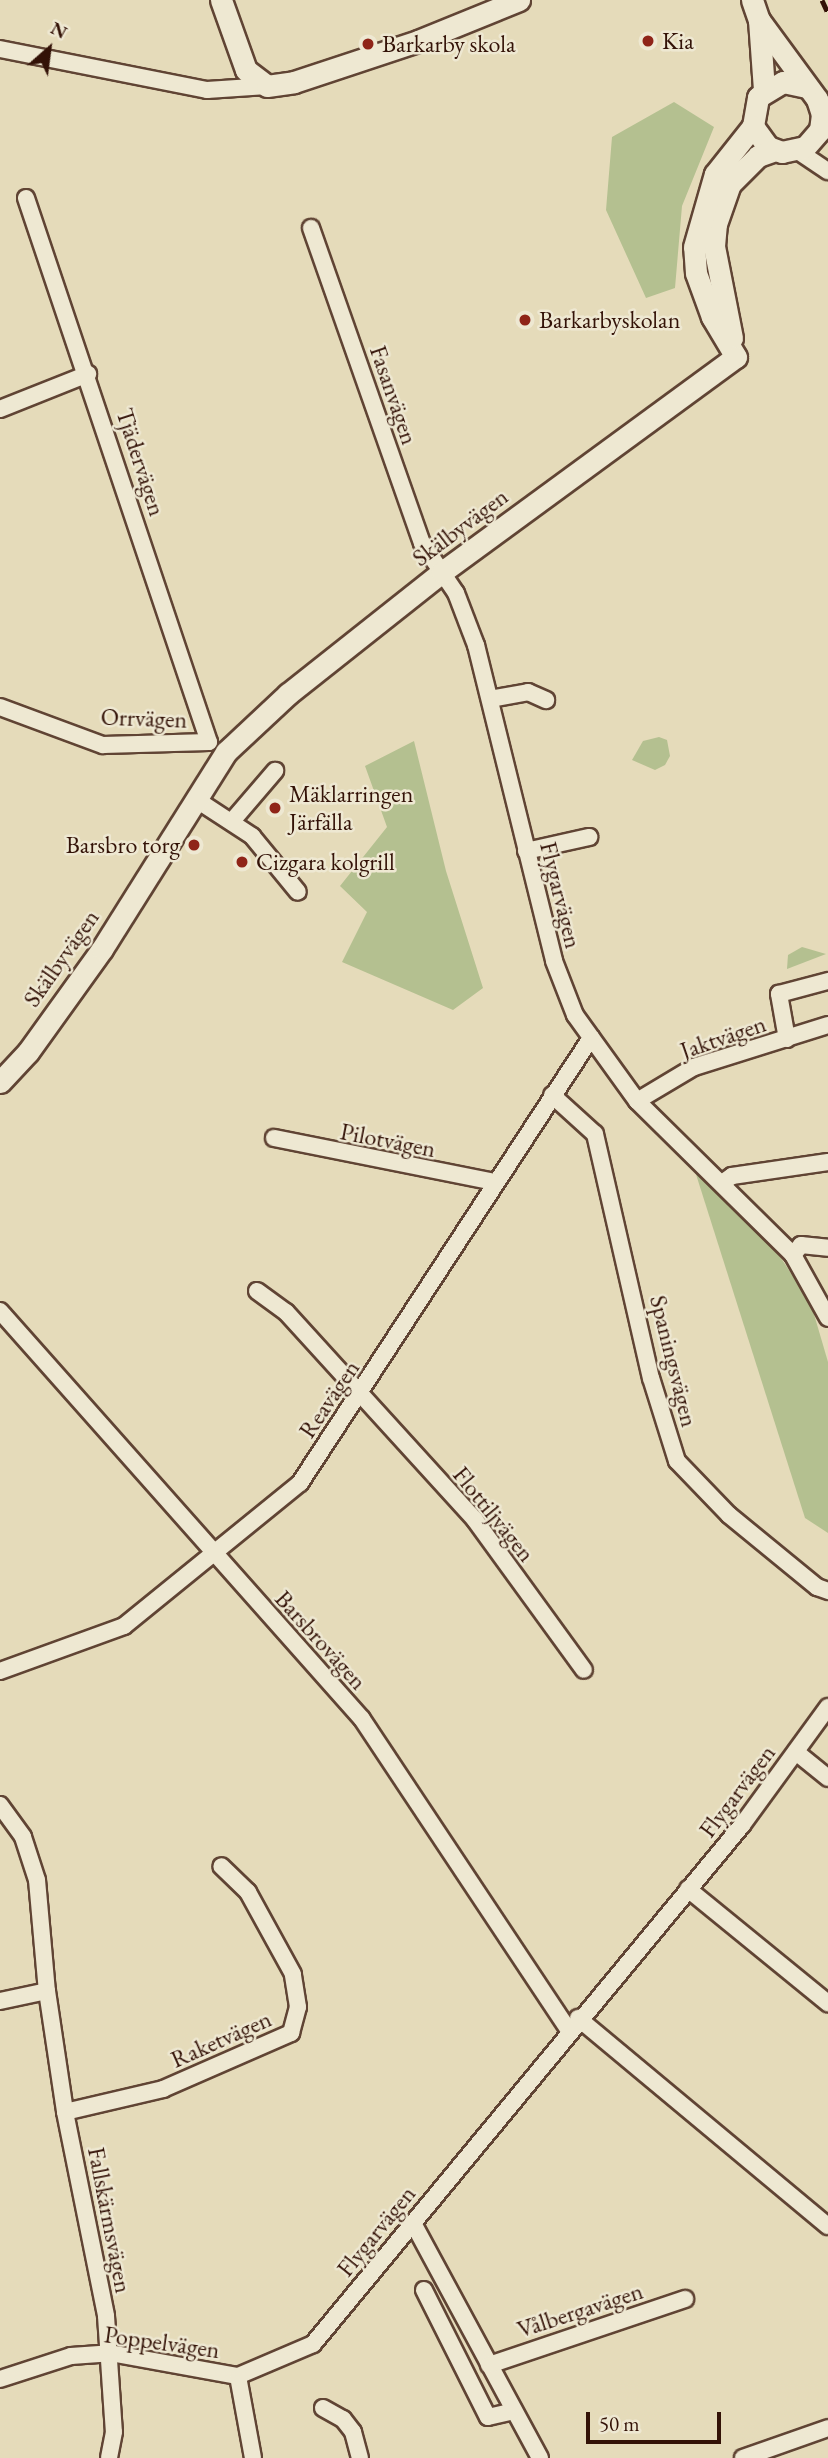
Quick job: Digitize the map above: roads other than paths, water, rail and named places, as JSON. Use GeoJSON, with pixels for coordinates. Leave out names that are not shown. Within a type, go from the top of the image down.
{"type":"FeatureCollection","features":[{"type":"Feature","properties":{"kind":"street"},"geometry":{"type":"LineString","coordinates":[[221,0],[246,69],[267,86]]}},
{"type":"Feature","properties":{"kind":"street"},"geometry":{"type":"LineString","coordinates":[[0,49],[207,90],[267,86],[294,82],[393,49],[519,0]]}},
{"type":"Feature","properties":{"kind":"street"},"geometry":{"type":"LineString","coordinates":[[755,10],[806,88],[821,106],[825,127],[811,143],[798,151]]}},
{"type":"Feature","properties":{"kind":"street"},"geometry":{"type":"LineString","coordinates":[[755,10],[764,90]]}},
{"type":"Feature","properties":{"kind":"street"},"geometry":{"type":"LineString","coordinates":[[775,150],[762,142],[753,126],[753,107],[764,90],[783,82],[806,88]]}},
{"type":"Feature","properties":{"kind":"street"},"geometry":{"type":"LineString","coordinates":[[736,357],[712,317],[696,273],[694,247],[715,174],[753,126]]}},
{"type":"Feature","properties":{"kind":"street"},"geometry":{"type":"LineString","coordinates":[[736,357],[714,246],[716,224],[730,184],[758,156],[775,150],[798,151],[828,171]]}},
{"type":"Feature","properties":{"kind":"street","name":"Tjädervägen"},"geometry":{"type":"LineString","coordinates":[[26,198],[217,747]]}},
{"type":"Feature","properties":{"kind":"street","name":"Fasanvägen"},"geometry":{"type":"LineString","coordinates":[[311,228],[422,543],[442,572]]}},
{"type":"Feature","properties":{"kind":"street","name":"Skälbyvägen"},"geometry":{"type":"LineString","coordinates":[[0,1082],[28,1052],[102,948],[197,800],[217,747],[442,572],[736,357]]}},
{"type":"Feature","properties":{"kind":"street"},"geometry":{"type":"LineString","coordinates":[[0,409],[88,374]]}},
{"type":"Feature","properties":{"kind":"street","name":"Flygarvägen"},"geometry":{"type":"LineString","coordinates":[[442,572],[476,645],[554,961],[575,1015],[637,1101],[793,1255],[828,1318]]}},
{"type":"Feature","properties":{"kind":"street"},"geometry":{"type":"LineString","coordinates":[[489,699],[528,692],[546,701]]}},
{"type":"Feature","properties":{"kind":"street","name":"Orrvägen"},"geometry":{"type":"LineString","coordinates":[[0,706],[103,744],[217,747]]}},
{"type":"Feature","properties":{"kind":"street"},"geometry":{"type":"LineString","coordinates":[[233,820],[275,771]]}},
{"type":"Feature","properties":{"kind":"street"},"geometry":{"type":"LineString","coordinates":[[197,800],[233,820],[299,892]]}},
{"type":"Feature","properties":{"kind":"street"},"geometry":{"type":"LineString","coordinates":[[526,851],[589,837]]}},
{"type":"Feature","properties":{"kind":"street","name":"Jaktvägen"},"geometry":{"type":"LineString","coordinates":[[787,1039],[779,993],[828,981]]}},
{"type":"Feature","properties":{"kind":"street","name":"Jaktvägen"},"geometry":{"type":"LineString","coordinates":[[637,1101],[694,1067],[828,1025]]}},
{"type":"Feature","properties":{"kind":"street","name":"Reavägen"},"geometry":{"type":"LineString","coordinates":[[0,1671],[124,1626],[300,1483],[360,1394],[494,1182],[591,1038]]}},
{"type":"Feature","properties":{"kind":"street","name":"Spaningsvägen"},"geometry":{"type":"LineString","coordinates":[[552,1095],[595,1134],[651,1378],[677,1461],[729,1516],[817,1587],[828,1591]]}},
{"type":"Feature","properties":{"kind":"street","name":"Pilotvägen"},"geometry":{"type":"LineString","coordinates":[[274,1138],[494,1182]]}},
{"type":"Feature","properties":{"kind":"street"},"geometry":{"type":"LineString","coordinates":[[722,1183],[732,1176],[828,1162]]}},
{"type":"Feature","properties":{"kind":"street"},"geometry":{"type":"LineString","coordinates":[[793,1255],[801,1245],[828,1248]]}},
{"type":"Feature","properties":{"kind":"street","name":"Flottiljvägen"},"geometry":{"type":"LineString","coordinates":[[257,1291],[286,1312],[475,1520],[584,1670]]}},
{"type":"Feature","properties":{"kind":"street","name":"Barsbrovägen"},"geometry":{"type":"LineString","coordinates":[[0,1311],[97,1418],[212,1555],[362,1719],[574,2024]]}},
{"type":"Feature","properties":{"kind":"street","name":"Flygarvägen"},"geometry":{"type":"LineString","coordinates":[[238,2376],[313,2344],[574,2024],[688,1889],[828,1707]]}},
{"type":"Feature","properties":{"kind":"street","name":"Flygarvägen"},"geometry":{"type":"LineString","coordinates":[[796,1752],[828,1778]]}},
{"type":"Feature","properties":{"kind":"street","name":"Fallskärmsvägen"},"geometry":{"type":"LineString","coordinates":[[0,1805],[23,1837],[37,1880],[47,1991],[65,2112],[110,2353],[114,2432],[109,2458]]}},
{"type":"Feature","properties":{"kind":"street","name":"Raketvägen"},"geometry":{"type":"LineString","coordinates":[[65,2112],[163,2089],[291,2033],[298,2007],[293,1974],[248,1892],[221,1866]]}},
{"type":"Feature","properties":{"kind":"street"},"geometry":{"type":"LineString","coordinates":[[688,1889],[828,2003]]}},
{"type":"Feature","properties":{"kind":"street"},"geometry":{"type":"LineString","coordinates":[[0,2001],[47,1991]]}},
{"type":"Feature","properties":{"kind":"street"},"geometry":{"type":"LineString","coordinates":[[574,2024],[828,2226]]}},
{"type":"Feature","properties":{"kind":"street"},"geometry":{"type":"LineString","coordinates":[[413,2223],[540,2458]]}},
{"type":"Feature","properties":{"kind":"street"},"geometry":{"type":"LineString","coordinates":[[425,2290],[488,2417],[514,2411]]}},
{"type":"Feature","properties":{"kind":"street","name":"Vålbergavägen"},"geometry":{"type":"LineString","coordinates":[[489,2365],[685,2299]]}},
{"type":"Feature","properties":{"kind":"street","name":"Poppelvägen"},"geometry":{"type":"LineString","coordinates":[[0,2379],[71,2356],[110,2353],[238,2376]]}},
{"type":"Feature","properties":{"kind":"street"},"geometry":{"type":"LineString","coordinates":[[238,2376],[253,2458]]}},
{"type":"Feature","properties":{"kind":"street"},"geometry":{"type":"LineString","coordinates":[[323,2407],[353,2432],[360,2458]]}},
{"type":"Feature","properties":{"kind":"street"},"geometry":{"type":"LineString","coordinates":[[743,2458],[828,2428]]}},
{"type":"Feature","properties":{"kind":"railway"},"geometry":{"type":"LineString","coordinates":[[822,0],[828,13]]}},
{"type":"Feature","properties":{"kind":"place","name":"Kia"},"geometry":{"type":"Point","coordinates":[648,41]}},
{"type":"Feature","properties":{"kind":"place","name":"Barkarby skola"},"geometry":{"type":"Point","coordinates":[368,44]}},
{"type":"Feature","properties":{"kind":"place","name":"Barkarbyskolan"},"geometry":{"type":"Point","coordinates":[525,320]}},
{"type":"Feature","properties":{"kind":"place","name":"Mäklarringen Järfälla"},"geometry":{"type":"Point","coordinates":[275,808]}},
{"type":"Feature","properties":{"kind":"place","name":"Barsbro torg"},"geometry":{"type":"Point","coordinates":[194,845]}},
{"type":"Feature","properties":{"kind":"place","name":"Cizgara kolgrill"},"geometry":{"type":"Point","coordinates":[242,862]}}]}
